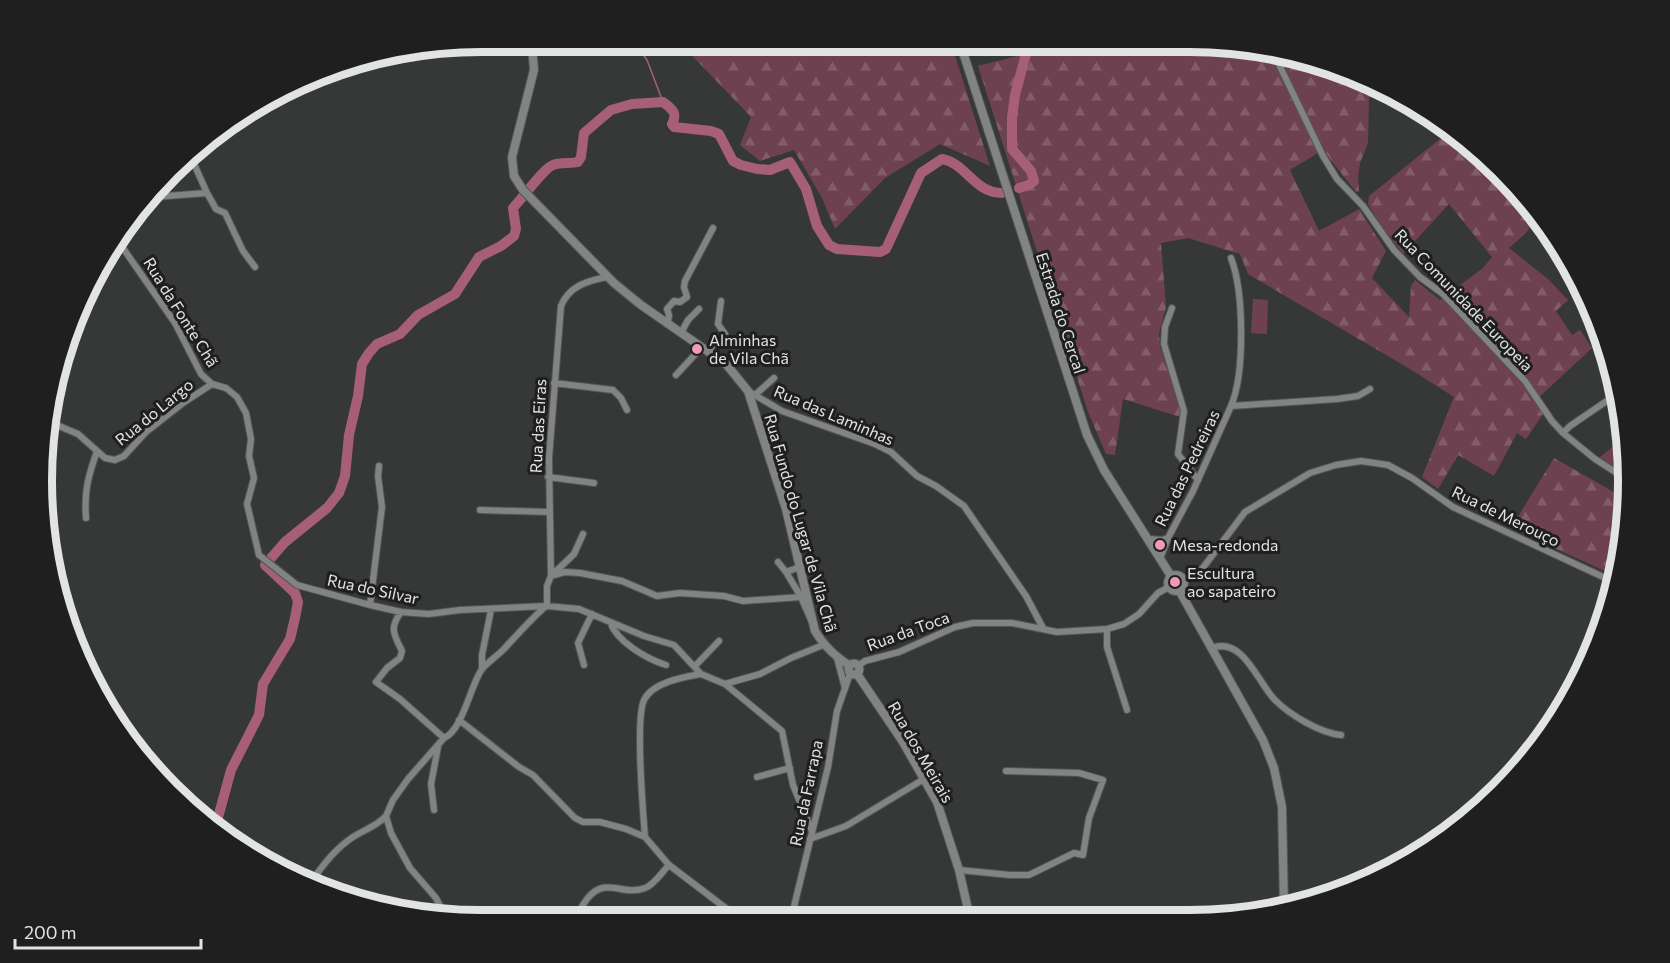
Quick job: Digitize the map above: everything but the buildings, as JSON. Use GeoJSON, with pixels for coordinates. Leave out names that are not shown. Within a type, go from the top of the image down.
{"type":"FeatureCollection","features":[{"type":"Feature","properties":{"kind":"street","name":"Rua Fundo do Lugar de Vila Chã"},"geometry":{"type":"LineString","coordinates":[[533,52],[534,70],[512,157],[514,177],[530,198],[607,277],[641,305],[726,364],[751,393],[783,498],[815,632],[823,645],[854,670]]}},
{"type":"Feature","properties":{"kind":"street","name":"Estrada do Cercal"},"geometry":{"type":"LineString","coordinates":[[963,52],[1087,435],[1104,470],[1172,576]]}},
{"type":"Feature","properties":{"kind":"street","name":"Rua Comunidade Europeia"},"geometry":{"type":"LineString","coordinates":[[1278,62],[1323,156],[1337,179],[1363,206],[1394,250],[1420,277],[1443,294],[1525,381],[1552,421],[1563,433],[1618,474]]}},
{"type":"Feature","properties":{"kind":"street"},"geometry":{"type":"LineString","coordinates":[[194,164],[207,194],[216,209],[225,213],[243,251],[255,267]]}},
{"type":"Feature","properties":{"kind":"street"},"geometry":{"type":"LineString","coordinates":[[161,197],[207,194]]}},
{"type":"Feature","properties":{"kind":"street"},"geometry":{"type":"LineString","coordinates":[[668,323],[667,309],[674,301],[680,302],[687,297],[685,281],[713,228]]}},
{"type":"Feature","properties":{"kind":"street","name":"Rua da Fonte Chã"},"geometry":{"type":"LineString","coordinates":[[122,247],[175,324],[201,374],[212,384],[226,388],[237,397],[246,413],[251,438],[249,456],[254,478],[247,504],[259,555],[264,560]]}},
{"type":"Feature","properties":{"kind":"street"},"geometry":{"type":"LineString","coordinates":[[1231,258],[1237,273],[1240,302],[1240,368],[1237,392],[1231,406]]}},
{"type":"Feature","properties":{"kind":"street","name":"Rua das Eiras"},"geometry":{"type":"LineString","coordinates":[[547,606],[547,586],[551,576],[548,477],[561,306],[566,294],[592,280],[607,277]]}},
{"type":"Feature","properties":{"kind":"street"},"geometry":{"type":"LineString","coordinates":[[676,375],[725,334],[718,324],[721,302]]}},
{"type":"Feature","properties":{"kind":"street"},"geometry":{"type":"LineString","coordinates":[[1172,308],[1165,327],[1164,344],[1184,411],[1178,454],[1198,480]]}},
{"type":"Feature","properties":{"kind":"street"},"geometry":{"type":"LineString","coordinates":[[681,333],[688,320],[699,309]]}},
{"type":"Feature","properties":{"kind":"street"},"geometry":{"type":"LineString","coordinates":[[751,393],[774,378]]}},
{"type":"Feature","properties":{"kind":"street"},"geometry":{"type":"LineString","coordinates":[[554,383],[613,390],[621,398],[627,410]]}},
{"type":"Feature","properties":{"kind":"street","name":"Rua do Largo"},"geometry":{"type":"LineString","coordinates":[[56,425],[78,434],[105,458],[115,460],[124,456],[146,432],[183,403],[212,384]]}},
{"type":"Feature","properties":{"kind":"street","name":"Rua das Pedreiras"},"geometry":{"type":"LineString","coordinates":[[1160,559],[1231,406],[1337,399],[1358,396],[1370,389]]}},
{"type":"Feature","properties":{"kind":"street","name":"Rua das Laminhas"},"geometry":{"type":"LineString","coordinates":[[751,393],[783,411],[875,444],[891,452],[917,476],[964,506],[1026,596],[1043,628]]}},
{"type":"Feature","properties":{"kind":"street"},"geometry":{"type":"LineString","coordinates":[[1563,433],[1609,399]]}},
{"type":"Feature","properties":{"kind":"street"},"geometry":{"type":"LineString","coordinates":[[86,518],[84,496],[87,478],[97,451]]}},
{"type":"Feature","properties":{"kind":"street","name":"Rua de Merouço"},"geometry":{"type":"LineString","coordinates":[[1183,579],[1193,576],[1202,569],[1245,513],[1310,473],[1336,465],[1361,461],[1388,465],[1412,478],[1453,507],[1606,578]]}},
{"type":"Feature","properties":{"kind":"street"},"geometry":{"type":"LineString","coordinates":[[370,605],[382,507],[379,466]]}},
{"type":"Feature","properties":{"kind":"street"},"geometry":{"type":"LineString","coordinates":[[548,477],[594,483]]}},
{"type":"Feature","properties":{"kind":"street"},"geometry":{"type":"LineString","coordinates":[[480,510],[549,512]]}},
{"type":"Feature","properties":{"kind":"street"},"geometry":{"type":"LineString","coordinates":[[551,576],[574,554],[583,534]]}},
{"type":"Feature","properties":{"kind":"street","name":"Rua das Pedreiras"},"geometry":{"type":"LineString","coordinates":[[1149,540],[1168,538]]}},
{"type":"Feature","properties":{"kind":"street","name":"Rua do Silvar"},"geometry":{"type":"LineString","coordinates":[[264,560],[297,585],[401,612],[429,614],[460,610],[547,606],[579,609],[644,636],[674,645],[701,674]]}},
{"type":"Feature","properties":{"kind":"street"},"geometry":{"type":"LineString","coordinates":[[778,562],[801,597],[808,617],[813,623]]}},
{"type":"Feature","properties":{"kind":"street"},"geometry":{"type":"LineString","coordinates":[[786,572],[800,567]]}},
{"type":"Feature","properties":{"kind":"street"},"geometry":{"type":"LineString","coordinates":[[551,576],[565,572],[580,573],[622,581],[657,596],[680,593],[724,596],[743,601],[801,597]]}},
{"type":"Feature","properties":{"kind":"street"},"geometry":{"type":"LineString","coordinates":[[1172,576],[1179,576],[1183,579],[1179,590],[1174,590],[1169,586],[1168,580],[1172,576]]}},
{"type":"Feature","properties":{"kind":"street","name":"Rua da Toca"},"geometry":{"type":"LineString","coordinates":[[854,670],[865,661],[899,652],[955,627],[974,623],[1012,623],[1057,632],[1107,629],[1124,624],[1139,614],[1158,593],[1169,586]]}},
{"type":"Feature","properties":{"kind":"street"},"geometry":{"type":"LineString","coordinates":[[1179,590],[1263,740],[1274,768],[1282,807],[1284,899]]}},
{"type":"Feature","properties":{"kind":"street"},"geometry":{"type":"LineString","coordinates":[[315,877],[351,838],[374,826],[386,816],[393,800],[408,779],[444,738],[448,737],[459,720],[482,669],[503,650],[526,622],[547,606]]}},
{"type":"Feature","properties":{"kind":"street"},"geometry":{"type":"LineString","coordinates":[[482,669],[482,655],[491,610]]}},
{"type":"Feature","properties":{"kind":"street"},"geometry":{"type":"LineString","coordinates":[[401,612],[393,627],[394,636],[402,651],[400,658],[387,668],[376,682],[408,705],[444,738]]}},
{"type":"Feature","properties":{"kind":"street"},"geometry":{"type":"LineString","coordinates":[[584,666],[578,643],[592,614]]}},
{"type":"Feature","properties":{"kind":"street"},"geometry":{"type":"LineString","coordinates":[[610,622],[616,634],[623,640],[647,657],[666,665]]}},
{"type":"Feature","properties":{"kind":"street"},"geometry":{"type":"LineString","coordinates":[[1107,629],[1107,647],[1127,710]]}},
{"type":"Feature","properties":{"kind":"street"},"geometry":{"type":"LineString","coordinates":[[695,666],[719,640]]}},
{"type":"Feature","properties":{"kind":"street"},"geometry":{"type":"LineString","coordinates":[[725,684],[760,674],[823,645]]}},
{"type":"Feature","properties":{"kind":"street"},"geometry":{"type":"LineString","coordinates":[[1212,648],[1219,645],[1230,648],[1245,657],[1276,701],[1314,727],[1331,734],[1341,735]]}},
{"type":"Feature","properties":{"kind":"street"},"geometry":{"type":"LineString","coordinates":[[837,658],[844,688]]}},
{"type":"Feature","properties":{"kind":"street","name":"Rua da Farrapa"},"geometry":{"type":"LineString","coordinates":[[793,910],[828,767],[837,711],[844,688],[854,670]]}},
{"type":"Feature","properties":{"kind":"street","name":"Rua dos Meirais"},"geometry":{"type":"LineString","coordinates":[[854,670],[903,742],[938,802],[959,870],[968,910]]}},
{"type":"Feature","properties":{"kind":"street"},"geometry":{"type":"LineString","coordinates":[[645,837],[641,748],[642,711],[645,699],[656,687],[686,676],[701,674],[725,684],[782,731],[793,785],[812,830]]}},
{"type":"Feature","properties":{"kind":"street"},"geometry":{"type":"LineString","coordinates":[[459,720],[519,767],[533,775],[575,818],[583,822],[600,822],[626,829],[645,837],[669,865],[728,910]]}},
{"type":"Feature","properties":{"kind":"street"},"geometry":{"type":"LineString","coordinates":[[434,810],[431,784],[438,747]]}},
{"type":"Feature","properties":{"kind":"street"},"geometry":{"type":"LineString","coordinates":[[757,777],[790,768]]}},
{"type":"Feature","properties":{"kind":"street"},"geometry":{"type":"LineString","coordinates":[[959,870],[1029,875],[1074,853],[1083,855],[1089,818],[1103,780],[1079,773],[1006,771]]}},
{"type":"Feature","properties":{"kind":"street"},"geometry":{"type":"LineString","coordinates":[[810,839],[846,826],[924,779]]}},
{"type":"Feature","properties":{"kind":"street"},"geometry":{"type":"LineString","coordinates":[[386,816],[391,832],[410,868],[436,898],[442,909]]}},
{"type":"Feature","properties":{"kind":"street"},"geometry":{"type":"LineString","coordinates":[[580,910],[595,890],[602,888],[636,891],[647,888],[669,865]]}},
{"type":"Feature","properties":{"kind":"green space"},"geometry":{"type":"Polygon","coordinates":[[[689,52],[954,52],[990,166],[940,144],[885,178],[835,229],[822,198],[794,150],[760,161],[740,145],[751,117],[689,52]]]}},
{"type":"Feature","properties":{"kind":"green space"},"geometry":{"type":"Polygon","coordinates":[[[1030,52],[1188,52],[1244,56],[1300,67],[1353,85],[1374,95],[1369,98],[1368,143],[1360,163],[1359,192],[1356,192],[1323,150],[1290,170],[1319,231],[1359,209],[1386,251],[1372,278],[1409,317],[1411,286],[1415,280],[1440,300],[1483,268],[1492,257],[1449,204],[1403,254],[1379,223],[1368,204],[1369,196],[1443,136],[1492,178],[1529,220],[1532,224],[1527,232],[1509,248],[1549,280],[1568,300],[1556,311],[1572,335],[1580,330],[1592,348],[1535,401],[1543,414],[1526,439],[1517,433],[1494,476],[1458,455],[1438,489],[1422,477],[1454,397],[1248,274],[1240,254],[1188,238],[1161,243],[1166,307],[1159,333],[1160,346],[1181,408],[1180,417],[1123,399],[1115,455],[1106,454],[1088,412],[978,66],[1030,52]]]}},
{"type":"Feature","properties":{"kind":"green space"},"geometry":{"type":"Polygon","coordinates":[[[1253,299],[1268,300],[1267,334],[1251,333],[1253,299]]]}},
{"type":"Feature","properties":{"kind":"green space"},"geometry":{"type":"Polygon","coordinates":[[[1616,444],[1618,469],[1599,458],[1616,444]]]}},
{"type":"Feature","properties":{"kind":"green space"},"geometry":{"type":"Polygon","coordinates":[[[1554,458],[1618,494],[1614,537],[1607,572],[1511,528],[1554,458]]]}},
{"type":"Feature","properties":{"kind":"waterway"},"geometry":{"type":"LineString","coordinates":[[641,52],[647,60],[663,102]]}},
{"type":"Feature","properties":{"kind":"waterway"},"geometry":{"type":"LineString","coordinates":[[1019,188],[1034,181],[1031,171],[1012,149],[1015,95],[1027,52]]}},
{"type":"Feature","properties":{"kind":"waterway"},"geometry":{"type":"LineString","coordinates":[[217,820],[231,770],[259,715],[263,684],[290,639],[298,602],[295,593],[265,565],[285,542],[327,508],[339,493],[345,476],[349,435],[358,396],[362,364],[377,344],[400,334],[418,315],[455,294],[479,257],[501,246],[514,236],[516,229],[513,208],[549,167],[578,162],[581,157],[584,133],[611,110],[632,104],[663,102],[673,112],[674,127],[719,134],[733,161],[741,165],[770,170],[790,162],[806,189],[817,226],[829,245],[837,249],[880,252],[886,249],[921,173],[942,159],[958,166],[984,188],[1002,193]]}},
{"type":"Feature","properties":{"kind":"place","name":"Alminhas de Vila Chã"},"geometry":{"type":"Point","coordinates":[697,349]}},
{"type":"Feature","properties":{"kind":"place","name":"Mesa-redonda"},"geometry":{"type":"Point","coordinates":[1160,545]}},
{"type":"Feature","properties":{"kind":"place","name":"Escultura ao sapateiro"},"geometry":{"type":"Point","coordinates":[1175,582]}}]}
